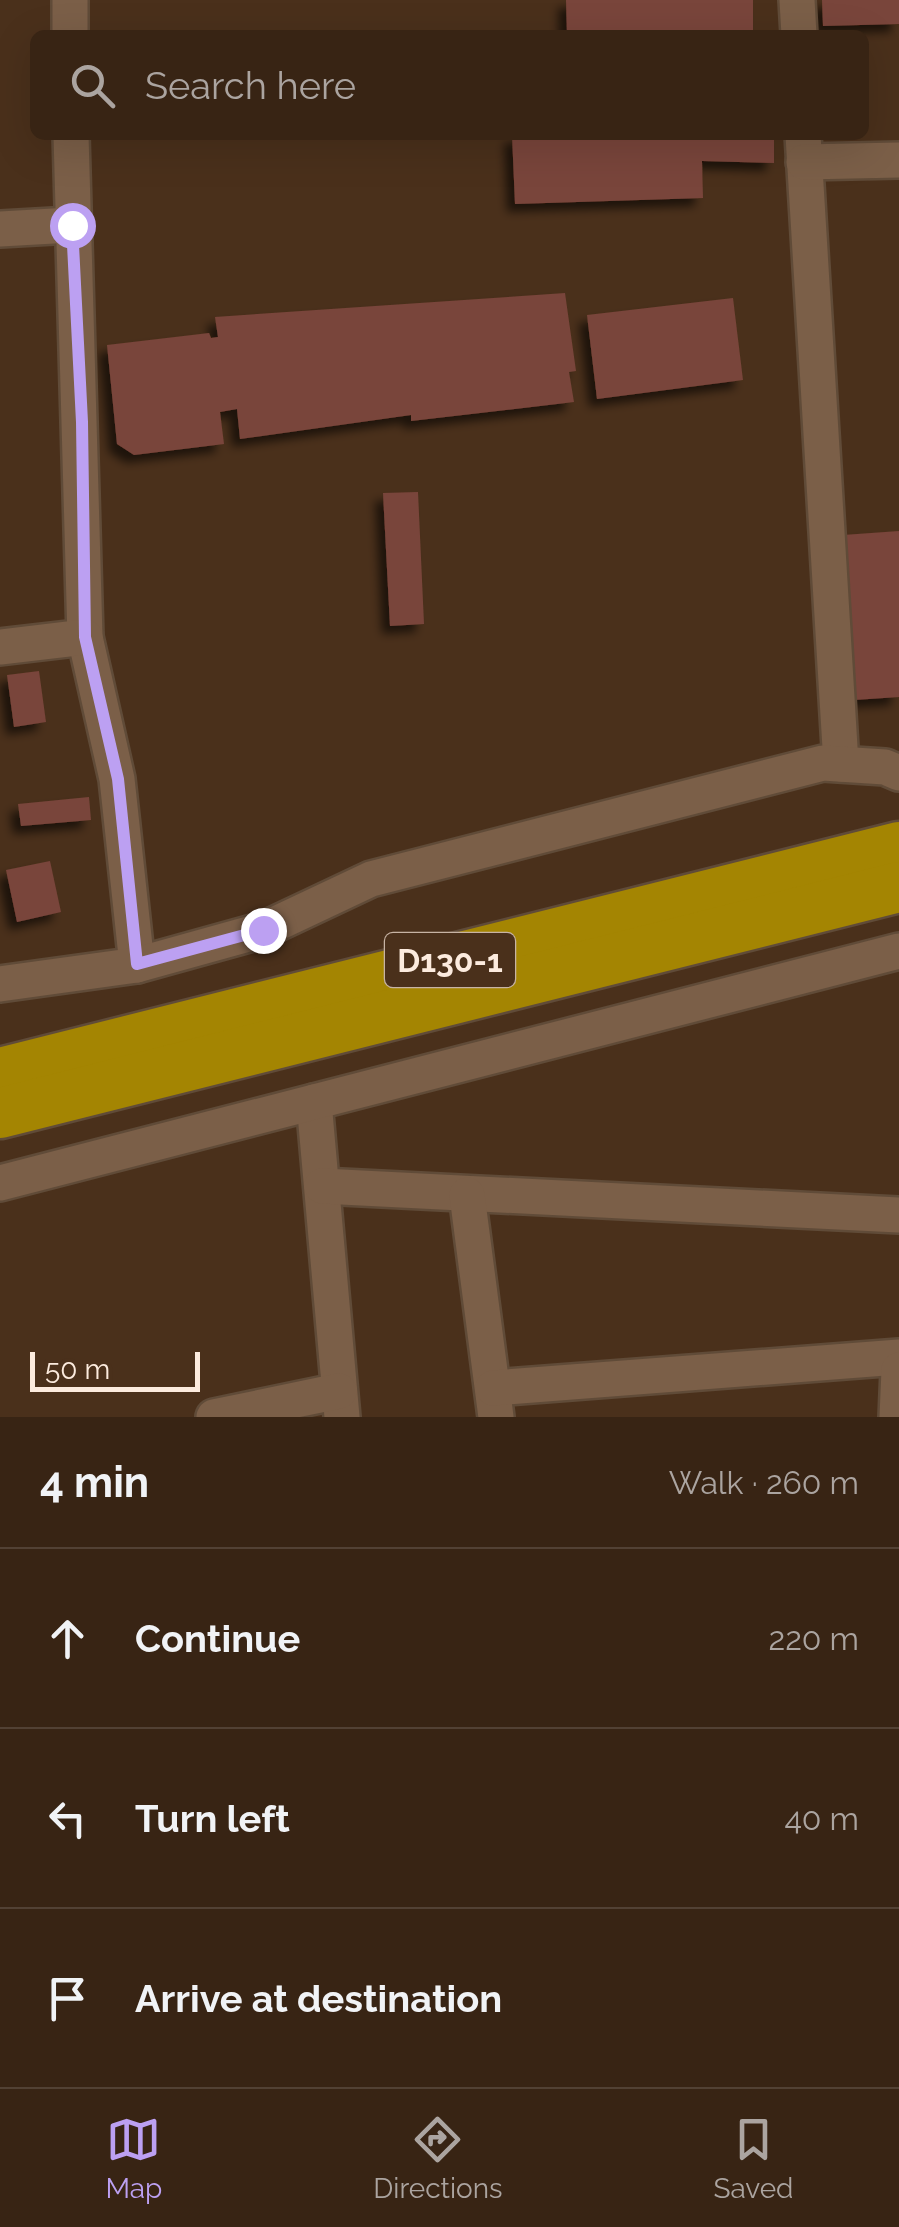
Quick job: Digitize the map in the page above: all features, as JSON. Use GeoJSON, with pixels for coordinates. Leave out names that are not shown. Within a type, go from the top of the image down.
{"type":"FeatureCollection","features":[{"type":"Feature","properties":{"kind":"highway","name":"D130-1"},"geometry":{"type":"LineString","coordinates":[[0,1073],[899,847]]}},
{"type":"Feature","properties":{"kind":"highway","name":"D130-1"},"geometry":{"type":"LineString","coordinates":[[0,1112],[899,887]]}},
{"type":"Feature","properties":{"kind":"street"},"geometry":{"type":"LineString","coordinates":[[70,0],[70,30]]}},
{"type":"Feature","properties":{"kind":"street"},"geometry":{"type":"LineString","coordinates":[[797,0],[799,30]]}},
{"type":"Feature","properties":{"kind":"street"},"geometry":{"type":"LineString","coordinates":[[71,140],[83,442],[85,637],[118,779],[137,964]]}},
{"type":"Feature","properties":{"kind":"street"},"geometry":{"type":"LineString","coordinates":[[841,764],[804,148],[899,160]]}},
{"type":"Feature","properties":{"kind":"street"},"geometry":{"type":"LineString","coordinates":[[0,230],[72,225]]}},
{"type":"Feature","properties":{"kind":"street"},"geometry":{"type":"LineString","coordinates":[[0,647],[85,637]]}},
{"type":"Feature","properties":{"kind":"street"},"geometry":{"type":"LineString","coordinates":[[0,984],[137,964],[263,930],[371,879],[823,763],[885,767],[899,774]]}},
{"type":"Feature","properties":{"kind":"street"},"geometry":{"type":"LineString","coordinates":[[0,1184],[899,951]]}},
{"type":"Feature","properties":{"kind":"street"},"geometry":{"type":"LineString","coordinates":[[214,1417],[340,1404],[314,1102]]}},
{"type":"Feature","properties":{"kind":"street"},"geometry":{"type":"LineString","coordinates":[[322,1186],[899,1214]]}},
{"type":"Feature","properties":{"kind":"street"},"geometry":{"type":"LineString","coordinates":[[467,1195],[495,1403],[899,1357]]}},
{"type":"Feature","properties":{"kind":"street"},"geometry":{"type":"LineString","coordinates":[[897,1417],[899,1370]]}},
{"type":"Feature","properties":{"kind":"building"},"geometry":{"type":"Polygon","coordinates":[[[566,0],[753,0],[753,30],[567,30],[566,0]]]}},
{"type":"Feature","properties":{"kind":"building"},"geometry":{"type":"Polygon","coordinates":[[[822,0],[899,0],[899,24],[823,26],[822,0]]]}},
{"type":"Feature","properties":{"kind":"building"},"geometry":{"type":"Polygon","coordinates":[[[512,140],[774,140],[774,163],[702,161],[703,198],[515,204],[512,140]]]}},
{"type":"Feature","properties":{"kind":"building"},"geometry":{"type":"Polygon","coordinates":[[[565,293],[576,371],[569,372],[574,402],[411,421],[411,415],[240,439],[237,409],[220,412],[224,444],[134,455],[117,444],[107,345],[209,333],[211,338],[218,337],[215,317],[565,293]]]}},
{"type":"Feature","properties":{"kind":"building"},"geometry":{"type":"Polygon","coordinates":[[[733,298],[743,380],[597,399],[587,315],[733,298]]]}},
{"type":"Feature","properties":{"kind":"building"},"geometry":{"type":"Polygon","coordinates":[[[418,492],[424,624],[390,626],[383,493],[418,492]]]}},
{"type":"Feature","properties":{"kind":"building"},"geometry":{"type":"Polygon","coordinates":[[[899,531],[899,697],[854,700],[843,535],[899,531]]]}},
{"type":"Feature","properties":{"kind":"building"},"geometry":{"type":"Polygon","coordinates":[[[39,671],[46,722],[14,727],[7,675],[39,671]]]}},
{"type":"Feature","properties":{"kind":"building"},"geometry":{"type":"Polygon","coordinates":[[[89,797],[91,820],[21,826],[18,804],[89,797]]]}},
{"type":"Feature","properties":{"kind":"building"},"geometry":{"type":"Polygon","coordinates":[[[50,861],[61,912],[17,922],[6,870],[50,861]]]}},
{"type":"Feature","properties":{"kind":"route"},"geometry":{"type":"LineString","coordinates":[[72,225],[82,422],[85,637],[118,779],[137,964],[263,930]]}}]}
